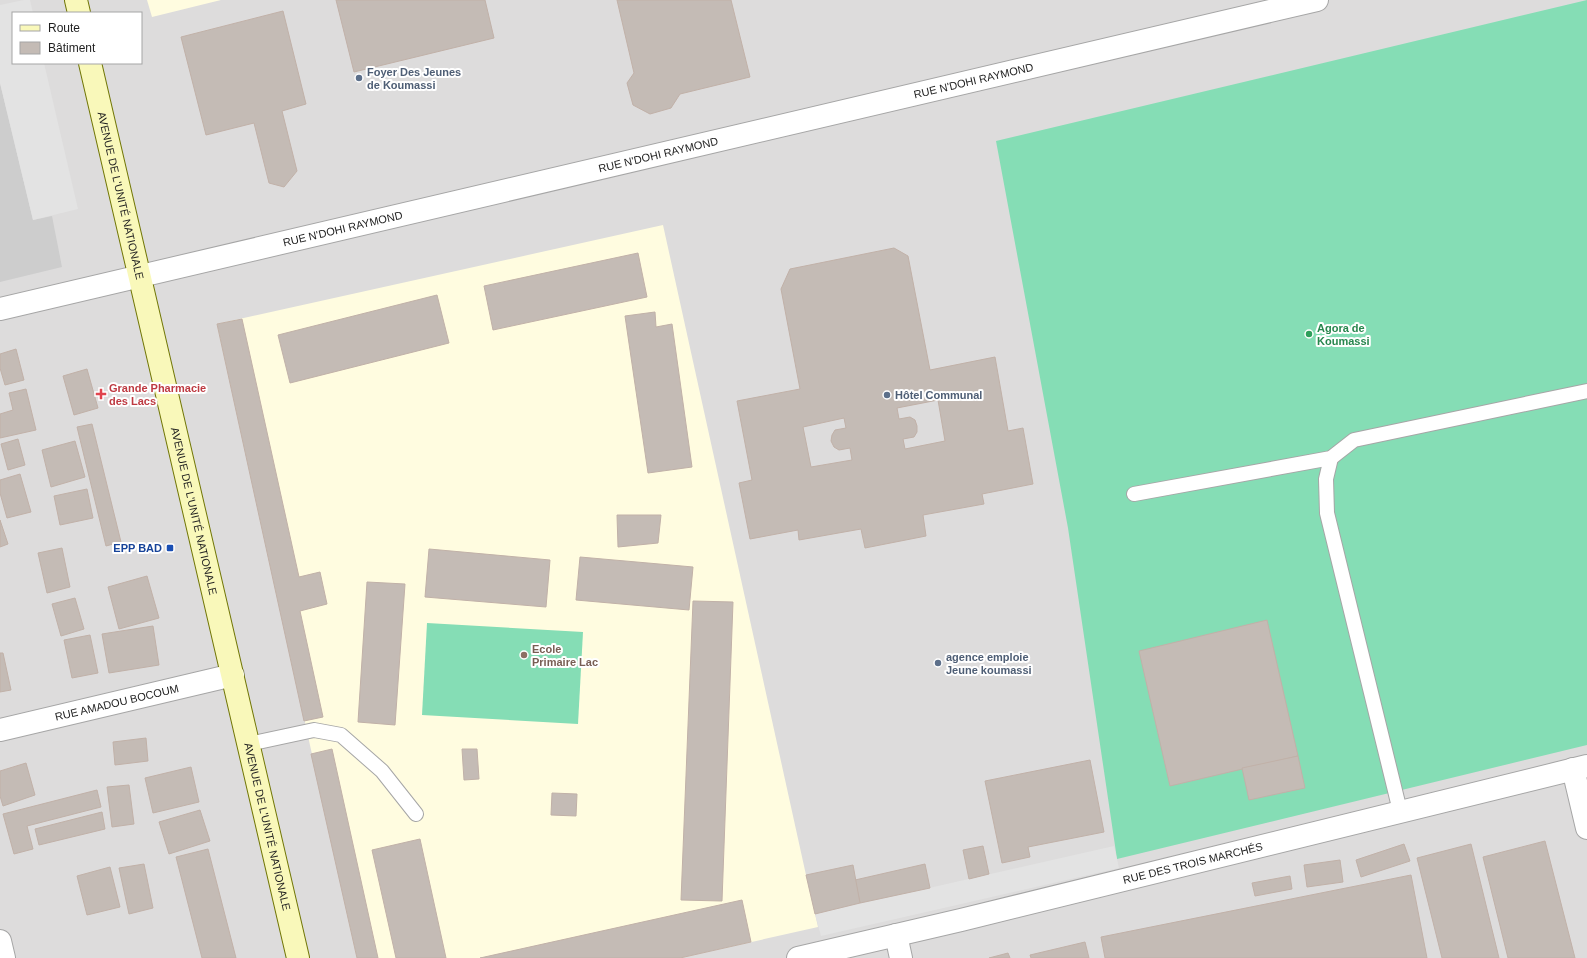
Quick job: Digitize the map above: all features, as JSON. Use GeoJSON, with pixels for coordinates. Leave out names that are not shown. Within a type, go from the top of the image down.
{"type":"FeatureCollection","features":[{"type":"Feature","properties":{"kind":"street"},"geometry":{"type":"LineString","coordinates":[[76,0],[79,12]]}},
{"type":"Feature","properties":{"kind":"street","name":"RUE N'DOHI RAYMOND"},"geometry":{"type":"LineString","coordinates":[[0,309],[140,277],[1246,8],[1317,0]]}},
{"type":"Feature","properties":{"kind":"street","name":"AVENUE DE L'UNITÉ NATIONALE"},"geometry":{"type":"LineString","coordinates":[[90,64],[298,958]]}},
{"type":"Feature","properties":{"kind":"street","name":"RUE AMADOU BOCOUM"},"geometry":{"type":"LineString","coordinates":[[0,730],[233,675]]}},
{"type":"Feature","properties":{"kind":"street"},"geometry":{"type":"LineString","coordinates":[[1580,767],[1587,828]]}},
{"type":"Feature","properties":{"kind":"street","name":"RUE DES TROIS MARCHÉS"},"geometry":{"type":"LineString","coordinates":[[798,958],[961,920],[1580,767]]}},
{"type":"Feature","properties":{"kind":"street"},"geometry":{"type":"LineString","coordinates":[[896,935],[901,958]]}},
{"type":"Feature","properties":{"kind":"street"},"geometry":{"type":"LineString","coordinates":[[0,941],[4,958]]}},
{"type":"Feature","properties":{"kind":"lane"},"geometry":{"type":"LineString","coordinates":[[1134,494],[1331,458],[1354,440],[1587,391]]}},
{"type":"Feature","properties":{"kind":"lane"},"geometry":{"type":"LineString","coordinates":[[1331,458],[1326,480],[1327,513],[1400,811]]}},
{"type":"Feature","properties":{"kind":"lane"},"geometry":{"type":"LineString","coordinates":[[249,744],[314,730],[341,735],[382,771],[416,814]]}},
{"type":"Feature","properties":{"kind":"shaded area"},"geometry":{"type":"Polygon","coordinates":[[[0,0],[1587,0],[1587,958],[0,958],[0,0]]]}},
{"type":"Feature","properties":{"kind":"shaded area"},"geometry":{"type":"Polygon","coordinates":[[[30,0],[33,12],[12,12],[12,64],[44,64],[78,209],[33,220],[0,83],[0,5],[30,0]]]}},
{"type":"Feature","properties":{"kind":"shaded area"},"geometry":{"type":"Polygon","coordinates":[[[147,0],[221,0],[152,17],[147,0]]]}},
{"type":"Feature","properties":{"kind":"shaded area"},"geometry":{"type":"Polygon","coordinates":[[[0,83],[33,220],[52,216],[62,267],[0,282],[0,83]]]}},
{"type":"Feature","properties":{"kind":"shaded area","name":"Ecole Primaire Lac"},"geometry":{"type":"Polygon","coordinates":[[[663,225],[818,927],[680,958],[357,958],[217,324],[663,225]]]}},
{"type":"Feature","properties":{"kind":"shaded area"},"geometry":{"type":"Polygon","coordinates":[[[1114,846],[1119,868],[821,936],[815,914],[1114,846]]]}},
{"type":"Feature","properties":{"kind":"green space","name":"Agora de Koumassi"},"geometry":{"type":"Polygon","coordinates":[[[1587,0],[1587,745],[1117,859],[1068,528],[996,141],[1587,0]]]}},
{"type":"Feature","properties":{"kind":"green space"},"geometry":{"type":"Polygon","coordinates":[[[427,623],[583,632],[578,724],[422,715],[427,623]]]}},
{"type":"Feature","properties":{"kind":"building"},"geometry":{"type":"Polygon","coordinates":[[[336,0],[485,0],[494,38],[354,72],[336,0]]]}},
{"type":"Feature","properties":{"kind":"building"},"geometry":{"type":"Polygon","coordinates":[[[617,0],[731,0],[750,77],[680,94],[671,108],[650,114],[633,105],[627,83],[634,73],[617,0]]]}},
{"type":"Feature","properties":{"kind":"building"},"geometry":{"type":"Polygon","coordinates":[[[283,11],[306,104],[282,111],[297,171],[284,187],[269,183],[254,123],[206,135],[181,37],[283,11]]]}},
{"type":"Feature","properties":{"kind":"building","name":"Hôtel Communal"},"geometry":{"type":"Polygon","coordinates":[[[894,248],[908,256],[930,370],[995,357],[1008,431],[1023,428],[1033,484],[982,494],[984,504],[923,515],[926,536],[865,548],[861,529],[799,540],[798,530],[750,539],[739,483],[752,480],[737,401],[800,389],[781,289],[790,269],[894,248]],[[938,400],[897,408],[899,419],[910,417],[915,420],[917,426],[917,432],[914,437],[903,439],[905,449],[945,441],[938,400]],[[844,418],[803,427],[811,467],[852,460],[850,448],[839,450],[834,447],[831,441],[835,430],[846,428],[844,418]]]}},
{"type":"Feature","properties":{"kind":"building"},"geometry":{"type":"Polygon","coordinates":[[[638,253],[647,297],[493,330],[484,286],[638,253]]]}},
{"type":"Feature","properties":{"kind":"building"},"geometry":{"type":"Polygon","coordinates":[[[437,295],[449,343],[290,383],[278,335],[437,295]]]}},
{"type":"Feature","properties":{"kind":"building"},"geometry":{"type":"Polygon","coordinates":[[[655,312],[656,327],[672,324],[692,467],[648,473],[625,316],[655,312]]]}},
{"type":"Feature","properties":{"kind":"building"},"geometry":{"type":"Polygon","coordinates":[[[242,319],[299,577],[320,572],[327,604],[300,611],[323,717],[304,721],[217,324],[242,319]]]}},
{"type":"Feature","properties":{"kind":"building"},"geometry":{"type":"Polygon","coordinates":[[[16,349],[24,380],[5,385],[0,368],[0,354],[16,349]]]}},
{"type":"Feature","properties":{"kind":"building"},"geometry":{"type":"Polygon","coordinates":[[[87,369],[98,408],[74,415],[63,376],[87,369]]]}},
{"type":"Feature","properties":{"kind":"building"},"geometry":{"type":"Polygon","coordinates":[[[26,389],[36,430],[0,438],[0,414],[13,410],[9,393],[26,389]]]}},
{"type":"Feature","properties":{"kind":"building"},"geometry":{"type":"Polygon","coordinates":[[[92,424],[121,542],[106,546],[77,427],[92,424]]]}},
{"type":"Feature","properties":{"kind":"building"},"geometry":{"type":"Polygon","coordinates":[[[18,439],[25,465],[8,470],[1,444],[18,439]]]}},
{"type":"Feature","properties":{"kind":"building"},"geometry":{"type":"Polygon","coordinates":[[[75,441],[85,477],[51,487],[42,450],[75,441]]]}},
{"type":"Feature","properties":{"kind":"building"},"geometry":{"type":"Polygon","coordinates":[[[20,474],[31,512],[7,518],[0,493],[0,480],[20,474]]]}},
{"type":"Feature","properties":{"kind":"building"},"geometry":{"type":"Polygon","coordinates":[[[87,489],[93,518],[60,525],[54,496],[87,489]]]}},
{"type":"Feature","properties":{"kind":"building"},"geometry":{"type":"Polygon","coordinates":[[[617,515],[661,515],[658,543],[618,547],[617,515]]]}},
{"type":"Feature","properties":{"kind":"building"},"geometry":{"type":"Polygon","coordinates":[[[0,520],[8,544],[0,547],[0,520]]]}},
{"type":"Feature","properties":{"kind":"building"},"geometry":{"type":"Polygon","coordinates":[[[62,548],[70,587],[47,593],[38,553],[62,548]]]}},
{"type":"Feature","properties":{"kind":"building"},"geometry":{"type":"Polygon","coordinates":[[[429,549],[550,560],[546,607],[425,597],[429,549]]]}},
{"type":"Feature","properties":{"kind":"building"},"geometry":{"type":"Polygon","coordinates":[[[580,557],[693,567],[689,610],[576,600],[580,557]]]}},
{"type":"Feature","properties":{"kind":"building"},"geometry":{"type":"Polygon","coordinates":[[[147,576],[159,618],[119,629],[108,587],[147,576]]]}},
{"type":"Feature","properties":{"kind":"building"},"geometry":{"type":"Polygon","coordinates":[[[367,582],[405,584],[395,725],[358,722],[367,582]]]}},
{"type":"Feature","properties":{"kind":"building"},"geometry":{"type":"Polygon","coordinates":[[[75,598],[84,629],[61,636],[52,604],[75,598]]]}},
{"type":"Feature","properties":{"kind":"building"},"geometry":{"type":"Polygon","coordinates":[[[693,601],[733,602],[722,901],[681,900],[693,601]]]}},
{"type":"Feature","properties":{"kind":"building"},"geometry":{"type":"Polygon","coordinates":[[[1267,620],[1298,756],[1170,786],[1139,651],[1267,620]]]}},
{"type":"Feature","properties":{"kind":"building"},"geometry":{"type":"Polygon","coordinates":[[[153,626],[159,665],[109,673],[102,634],[153,626]]]}},
{"type":"Feature","properties":{"kind":"building"},"geometry":{"type":"Polygon","coordinates":[[[90,635],[98,673],[72,678],[64,640],[90,635]]]}},
{"type":"Feature","properties":{"kind":"building"},"geometry":{"type":"Polygon","coordinates":[[[0,653],[3,653],[11,690],[0,692],[0,653]]]}},
{"type":"Feature","properties":{"kind":"building"},"geometry":{"type":"Polygon","coordinates":[[[146,738],[148,761],[115,765],[113,742],[146,738]]]}},
{"type":"Feature","properties":{"kind":"building"},"geometry":{"type":"Polygon","coordinates":[[[332,749],[378,958],[357,958],[311,754],[332,749]]]}},
{"type":"Feature","properties":{"kind":"building"},"geometry":{"type":"Polygon","coordinates":[[[462,749],[477,749],[479,779],[464,780],[462,749]]]}},
{"type":"Feature","properties":{"kind":"building"},"geometry":{"type":"Polygon","coordinates":[[[1298,756],[1305,788],[1249,800],[1242,768],[1298,756]]]}},
{"type":"Feature","properties":{"kind":"building"},"geometry":{"type":"Polygon","coordinates":[[[1090,760],[1104,832],[1028,847],[1030,857],[1002,863],[985,781],[1090,760]]]}},
{"type":"Feature","properties":{"kind":"building"},"geometry":{"type":"Polygon","coordinates":[[[26,763],[35,795],[3,806],[0,796],[0,771],[26,763]]]}},
{"type":"Feature","properties":{"kind":"building"},"geometry":{"type":"Polygon","coordinates":[[[191,767],[199,802],[153,813],[145,778],[191,767]]]}},
{"type":"Feature","properties":{"kind":"building"},"geometry":{"type":"Polygon","coordinates":[[[129,785],[134,824],[112,827],[107,787],[129,785]]]}},
{"type":"Feature","properties":{"kind":"building"},"geometry":{"type":"Polygon","coordinates":[[[97,790],[101,807],[27,826],[33,849],[14,854],[3,814],[97,790]]]}},
{"type":"Feature","properties":{"kind":"building"},"geometry":{"type":"Polygon","coordinates":[[[552,793],[577,794],[576,816],[551,815],[552,793]]]}},
{"type":"Feature","properties":{"kind":"building"},"geometry":{"type":"Polygon","coordinates":[[[200,810],[210,841],[169,854],[159,822],[200,810]]]}},
{"type":"Feature","properties":{"kind":"building"},"geometry":{"type":"Polygon","coordinates":[[[102,812],[105,829],[39,845],[35,829],[102,812]]]}},
{"type":"Feature","properties":{"kind":"building"},"geometry":{"type":"Polygon","coordinates":[[[420,839],[446,958],[396,958],[372,850],[420,839]]]}},
{"type":"Feature","properties":{"kind":"building"},"geometry":{"type":"Polygon","coordinates":[[[1545,841],[1575,958],[1508,958],[1483,857],[1545,841]]]}},
{"type":"Feature","properties":{"kind":"building"},"geometry":{"type":"Polygon","coordinates":[[[1404,844],[1410,861],[1361,877],[1356,860],[1404,844]]]}},
{"type":"Feature","properties":{"kind":"building"},"geometry":{"type":"Polygon","coordinates":[[[1471,844],[1499,958],[1442,958],[1417,858],[1471,844]]]}},
{"type":"Feature","properties":{"kind":"building"},"geometry":{"type":"Polygon","coordinates":[[[983,846],[989,874],[969,879],[963,850],[983,846]]]}},
{"type":"Feature","properties":{"kind":"building"},"geometry":{"type":"Polygon","coordinates":[[[208,849],[236,958],[202,958],[176,857],[208,849]]]}},
{"type":"Feature","properties":{"kind":"building"},"geometry":{"type":"Polygon","coordinates":[[[1340,860],[1343,882],[1307,887],[1304,865],[1340,860]]]}},
{"type":"Feature","properties":{"kind":"building"},"geometry":{"type":"Polygon","coordinates":[[[144,864],[153,908],[129,914],[119,868],[144,864]]]}},
{"type":"Feature","properties":{"kind":"building"},"geometry":{"type":"Polygon","coordinates":[[[925,864],[930,888],[860,903],[855,880],[925,864]]]}},
{"type":"Feature","properties":{"kind":"building"},"geometry":{"type":"Polygon","coordinates":[[[853,865],[860,903],[815,914],[806,875],[853,865]]]}},
{"type":"Feature","properties":{"kind":"building"},"geometry":{"type":"Polygon","coordinates":[[[110,867],[120,907],[87,915],[77,876],[110,867]]]}},
{"type":"Feature","properties":{"kind":"building"},"geometry":{"type":"Polygon","coordinates":[[[1411,875],[1427,958],[1105,958],[1101,937],[1411,875]]]}},
{"type":"Feature","properties":{"kind":"building"},"geometry":{"type":"Polygon","coordinates":[[[1290,876],[1292,889],[1255,896],[1252,883],[1290,876]]]}},
{"type":"Feature","properties":{"kind":"building"},"geometry":{"type":"Polygon","coordinates":[[[742,900],[751,942],[680,958],[480,958],[742,900]]]}},
{"type":"Feature","properties":{"kind":"building"},"geometry":{"type":"Polygon","coordinates":[[[1085,942],[1089,958],[1031,958],[1030,955],[1085,942]]]}},
{"type":"Feature","properties":{"kind":"building"},"geometry":{"type":"Polygon","coordinates":[[[1008,953],[1010,958],[989,958],[1008,953]]]}},
{"type":"Feature","properties":{"kind":"place","name":"Foyer Des Jeunes de Koumassi"},"geometry":{"type":"Point","coordinates":[359,78]}},
{"type":"Feature","properties":{"kind":"place","name":"Agora de Koumassi"},"geometry":{"type":"Point","coordinates":[1309,334]}},
{"type":"Feature","properties":{"kind":"place","name":"Grande Pharmacie des Lacs"},"geometry":{"type":"Point","coordinates":[101,394]}},
{"type":"Feature","properties":{"kind":"place","name":"Hôtel Communal"},"geometry":{"type":"Point","coordinates":[887,395]}},
{"type":"Feature","properties":{"kind":"place","name":"EPP BAD"},"geometry":{"type":"Point","coordinates":[170,548]}},
{"type":"Feature","properties":{"kind":"place","name":"Ecole Primaire Lac"},"geometry":{"type":"Point","coordinates":[524,655]}},
{"type":"Feature","properties":{"kind":"place","name":"agence emploie Jeune koumassi"},"geometry":{"type":"Point","coordinates":[938,663]}}]}
